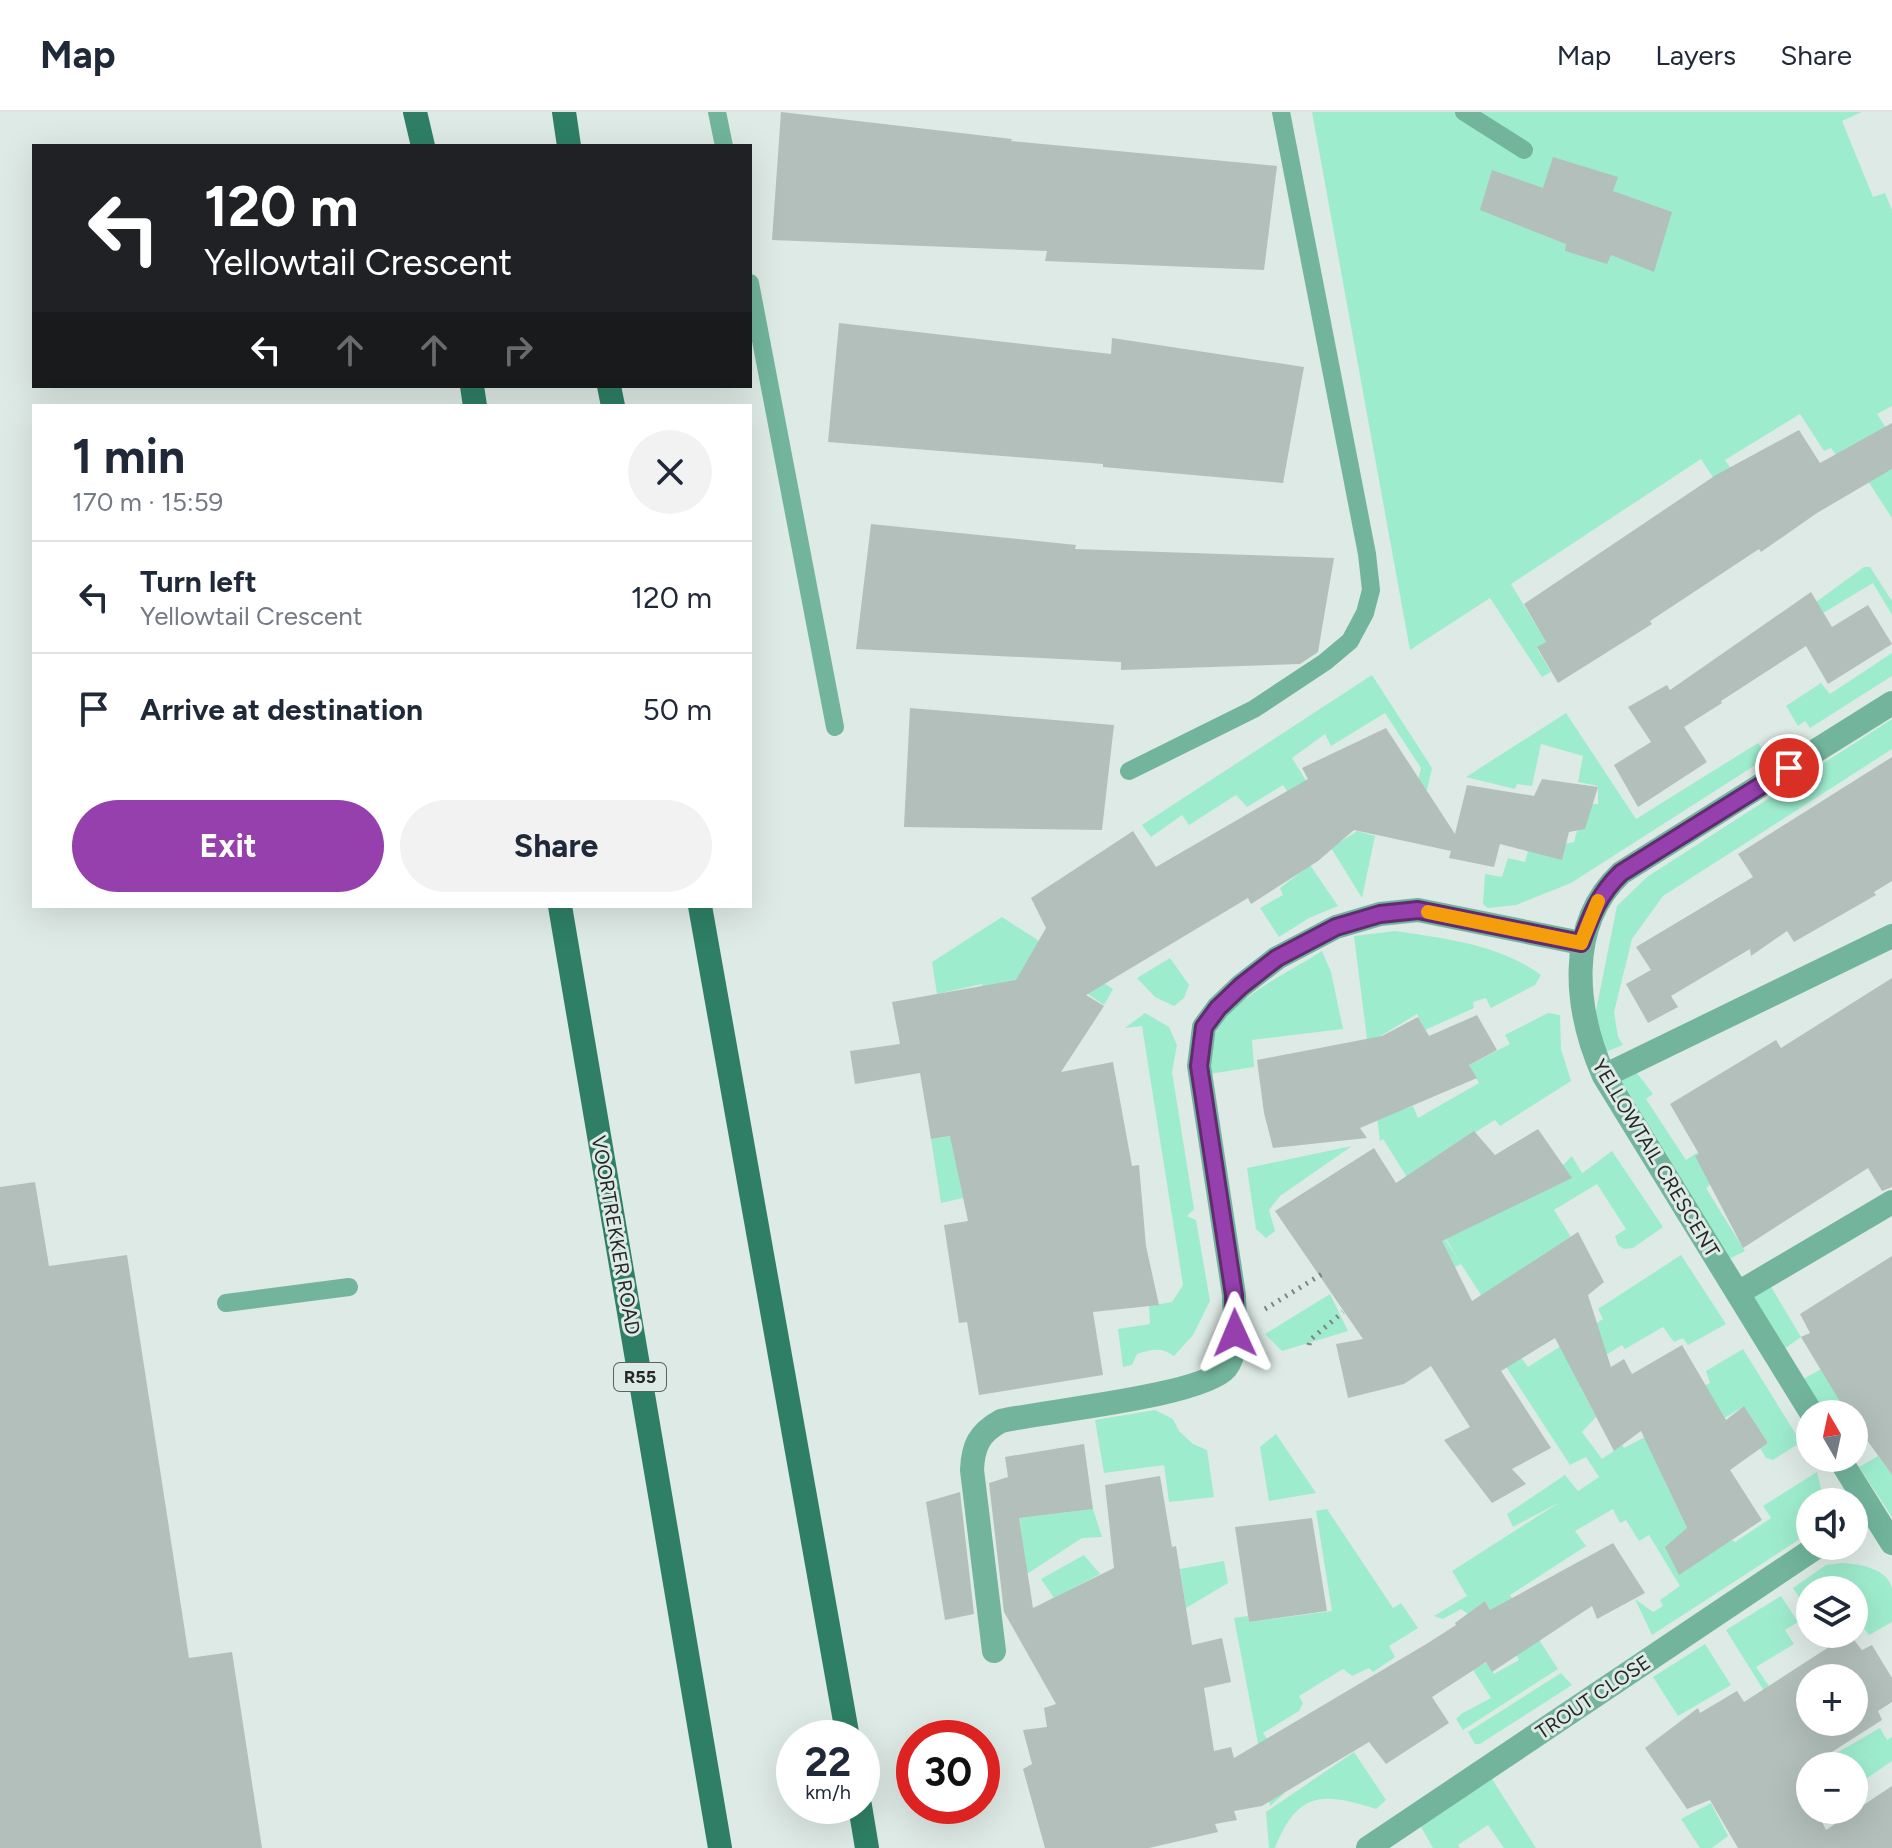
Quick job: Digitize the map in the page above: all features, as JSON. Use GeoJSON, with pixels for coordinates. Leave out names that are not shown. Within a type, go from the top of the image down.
{"type":"FeatureCollection","features":[{"type":"Feature","properties":{"kind":"main road"},"geometry":{"type":"LineString","coordinates":[[415,112],[423,144]]}},
{"type":"Feature","properties":{"kind":"main road"},"geometry":{"type":"LineString","coordinates":[[427,112],[432,144]]}},
{"type":"Feature","properties":{"kind":"main road"},"geometry":{"type":"LineString","coordinates":[[564,112],[569,144]]}},
{"type":"Feature","properties":{"kind":"main road","name":"VOORTREKKER ROAD"},"geometry":{"type":"LineString","coordinates":[[560,908],[720,1848]]}},
{"type":"Feature","properties":{"kind":"main road"},"geometry":{"type":"LineString","coordinates":[[700,908],[845,1720]]}},
{"type":"Feature","properties":{"kind":"main road"},"geometry":{"type":"LineString","coordinates":[[863,1824],[867,1848]]}},
{"type":"Feature","properties":{"kind":"street","name":"YELLOWTAIL CRESCENT"},"geometry":{"type":"LineString","coordinates":[[1803,1400],[1604,1076],[1590,1044],[1584,1018],[1581,943],[1593,909],[1606,888],[1621,873],[1892,703]]}},
{"type":"Feature","properties":{"kind":"street"},"geometry":{"type":"LineString","coordinates":[[994,1651],[972,1470],[973,1451],[980,1437],[1001,1421],[1182,1389],[1216,1376],[1227,1367],[1235,1333],[1234,1295],[1199,1066],[1204,1027],[1218,1008],[1277,958],[1336,927],[1380,914],[1418,910],[1581,943]]}},
{"type":"Feature","properties":{"kind":"street"},"geometry":{"type":"LineString","coordinates":[[1604,1076],[1892,936]]}},
{"type":"Feature","properties":{"kind":"street"},"geometry":{"type":"LineString","coordinates":[[1738,1293],[1892,1202]]}},
{"type":"Feature","properties":{"kind":"street"},"geometry":{"type":"LineString","coordinates":[[1868,1521],[1892,1543]]}},
{"type":"Feature","properties":{"kind":"street","name":"TROUT CLOSE"},"geometry":{"type":"LineString","coordinates":[[1368,1848],[1797,1560]]}},
{"type":"Feature","properties":{"kind":"lane"},"geometry":{"type":"LineString","coordinates":[[717,112],[724,144]]}},
{"type":"Feature","properties":{"kind":"lane"},"geometry":{"type":"LineString","coordinates":[[1129,771],[1254,709],[1325,662],[1350,641],[1365,613],[1371,590],[1367,554],[1281,112]]}},
{"type":"Feature","properties":{"kind":"lane"},"geometry":{"type":"LineString","coordinates":[[1464,112],[1524,150]]}},
{"type":"Feature","properties":{"kind":"lane"},"geometry":{"type":"LineString","coordinates":[[752,293],[835,727]]}},
{"type":"Feature","properties":{"kind":"lane"},"geometry":{"type":"LineString","coordinates":[[226,1303],[349,1287]]}},
{"type":"Feature","properties":{"kind":"path"},"geometry":{"type":"LineString","coordinates":[[1254,1316],[1322,1274]]}},
{"type":"Feature","properties":{"kind":"path"},"geometry":{"type":"LineString","coordinates":[[1309,1345],[1310,1340],[1343,1312]]}},
{"type":"Feature","properties":{"kind":"green space"},"geometry":{"type":"Polygon","coordinates":[[[1312,112],[1862,112],[1842,121],[1873,197],[1885,193],[1892,210],[1892,406],[1877,414],[1892,437],[1892,518],[1862,472],[1852,477],[1831,448],[1824,451],[1800,414],[1725,460],[1751,497],[1734,510],[1701,459],[1511,584],[1546,642],[1537,648],[1551,672],[1542,677],[1490,598],[1410,650],[1312,112]]]}},
{"type":"Feature","properties":{"kind":"green space"},"geometry":{"type":"Polygon","coordinates":[[[1864,567],[1870,567],[1892,601],[1892,615],[1873,583],[1823,613],[1816,602],[1864,567]]]}},
{"type":"Feature","properties":{"kind":"green space"},"geometry":{"type":"Polygon","coordinates":[[[1892,653],[1892,676],[1810,728],[1805,721],[1798,726],[1786,706],[1821,683],[1830,694],[1892,653]]]}},
{"type":"Feature","properties":{"kind":"green space"},"geometry":{"type":"Polygon","coordinates":[[[1372,675],[1432,768],[1427,790],[1416,789],[1421,768],[1385,713],[1331,746],[1325,734],[1292,758],[1320,803],[1303,814],[1283,785],[1247,807],[1236,795],[1189,825],[1182,815],[1151,837],[1142,825],[1372,675]]]}},
{"type":"Feature","properties":{"kind":"green space"},"geometry":{"type":"Polygon","coordinates":[[[1566,713],[1636,819],[1758,743],[1768,757],[1571,883],[1516,905],[1488,908],[1483,904],[1485,874],[1502,877],[1508,858],[1525,862],[1528,851],[1574,842],[1592,804],[1598,804],[1598,786],[1578,782],[1583,756],[1541,744],[1532,786],[1517,784],[1515,789],[1466,777],[1566,713]]]}},
{"type":"Feature","properties":{"kind":"green space"},"geometry":{"type":"Polygon","coordinates":[[[1892,719],[1892,749],[1663,896],[1632,939],[1614,1012],[1618,1037],[1623,1045],[1608,1051],[1597,1047],[1594,1021],[1617,906],[1647,877],[1892,719]]]}},
{"type":"Feature","properties":{"kind":"green space"},"geometry":{"type":"Polygon","coordinates":[[[1357,831],[1375,836],[1362,898],[1331,848],[1357,831]]]}},
{"type":"Feature","properties":{"kind":"green space"},"geometry":{"type":"Polygon","coordinates":[[[1310,865],[1338,906],[1309,918],[1279,937],[1260,908],[1283,895],[1280,888],[1310,865]]]}},
{"type":"Feature","properties":{"kind":"green space"},"geometry":{"type":"Polygon","coordinates":[[[1002,917],[1113,989],[1104,1005],[1066,979],[1002,1004],[984,998],[982,984],[937,994],[932,962],[1002,917]]]}},
{"type":"Feature","properties":{"kind":"green space"},"geometry":{"type":"Polygon","coordinates":[[[1395,931],[1453,940],[1490,950],[1541,975],[1535,985],[1491,1008],[1486,998],[1473,1002],[1474,1008],[1425,1030],[1417,1014],[1379,1037],[1395,1112],[1413,1106],[1418,1118],[1479,1083],[1469,1065],[1510,1044],[1505,1035],[1548,1013],[1560,1015],[1561,1049],[1571,1081],[1500,1126],[1495,1120],[1434,1158],[1563,1165],[1572,1156],[1582,1173],[1569,1183],[1612,1151],[1663,1227],[1633,1248],[1624,1249],[1618,1245],[1615,1236],[1626,1229],[1597,1184],[1554,1210],[1571,1237],[1505,1332],[1461,1264],[1412,1289],[1437,1228],[1461,1263],[1383,1139],[1380,1141],[1354,936],[1395,931]]]}},
{"type":"Feature","properties":{"kind":"green space"},"geometry":{"type":"Polygon","coordinates":[[[1322,951],[1331,972],[1343,1029],[1252,1040],[1254,1067],[1209,1074],[1214,1036],[1233,1010],[1322,951]]]}},
{"type":"Feature","properties":{"kind":"green space"},"geometry":{"type":"Polygon","coordinates":[[[1170,958],[1189,985],[1184,998],[1174,1006],[1155,997],[1137,978],[1170,958]]]}},
{"type":"Feature","properties":{"kind":"green space"},"geometry":{"type":"Polygon","coordinates":[[[1145,1013],[1169,1027],[1177,1045],[1172,1072],[1194,1209],[1187,1216],[1196,1220],[1210,1301],[1193,1335],[1174,1356],[1161,1350],[1147,1351],[1137,1354],[1132,1365],[1123,1367],[1118,1329],[1150,1324],[1149,1306],[1172,1302],[1183,1285],[1142,1026],[1125,1028],[1145,1013]]]}},
{"type":"Feature","properties":{"kind":"green space"},"geometry":{"type":"Polygon","coordinates":[[[1637,1073],[1653,1094],[1646,1099],[1686,1160],[1750,1118],[1706,1188],[1745,1251],[1731,1258],[1724,1255],[1618,1087],[1621,1080],[1637,1073]]]}},
{"type":"Feature","properties":{"kind":"green space"},"geometry":{"type":"Polygon","coordinates":[[[1059,1120],[955,1156],[963,1198],[941,1203],[931,1139],[1059,1120]]]}},
{"type":"Feature","properties":{"kind":"green space"},"geometry":{"type":"Polygon","coordinates":[[[1352,1146],[1280,1196],[1269,1210],[1275,1231],[1266,1238],[1256,1229],[1247,1168],[1352,1146]]]}},
{"type":"Feature","properties":{"kind":"green space"},"geometry":{"type":"Polygon","coordinates":[[[1681,1255],[1726,1324],[1688,1345],[1683,1338],[1674,1342],[1663,1327],[1625,1349],[1622,1345],[1579,1372],[1581,1388],[1596,1417],[1582,1432],[1602,1459],[1622,1445],[1624,1448],[1679,1419],[1670,1402],[1710,1383],[1706,1371],[1743,1349],[1796,1434],[1796,1445],[1773,1460],[1766,1458],[1760,1448],[1768,1443],[1744,1406],[1697,1435],[1665,1482],[1687,1528],[1688,1568],[1771,1518],[1763,1506],[1817,1472],[1821,1488],[1796,1488],[1796,1541],[1652,1635],[1635,1599],[1653,1612],[1663,1606],[1660,1600],[1680,1586],[1649,1535],[1639,1541],[1626,1520],[1620,1523],[1613,1509],[1575,1531],[1586,1546],[1510,1595],[1558,1669],[1463,1730],[1456,1719],[1491,1698],[1473,1670],[1487,1662],[1494,1674],[1519,1660],[1485,1601],[1468,1614],[1461,1609],[1443,1619],[1434,1616],[1467,1596],[1452,1571],[1560,1502],[1513,1527],[1507,1514],[1565,1475],[1578,1491],[1599,1477],[1586,1457],[1570,1465],[1505,1365],[1507,1337],[1528,1367],[1603,1319],[1598,1309],[1681,1255]]]}},
{"type":"Feature","properties":{"kind":"green space"},"geometry":{"type":"Polygon","coordinates":[[[1767,1280],[1801,1337],[1784,1349],[1748,1292],[1767,1280]]]}},
{"type":"Feature","properties":{"kind":"green space"},"geometry":{"type":"Polygon","coordinates":[[[1330,1294],[1348,1331],[1282,1351],[1265,1334],[1330,1294]]]}},
{"type":"Feature","properties":{"kind":"green space"},"geometry":{"type":"Polygon","coordinates":[[[1821,1369],[1841,1400],[1816,1400],[1803,1379],[1821,1369]]]}},
{"type":"Feature","properties":{"kind":"green space"},"geometry":{"type":"Polygon","coordinates":[[[1155,1410],[1173,1419],[1179,1431],[1193,1444],[1207,1450],[1214,1497],[1169,1502],[1164,1465],[1104,1473],[1095,1420],[1155,1410]]]}},
{"type":"Feature","properties":{"kind":"green space"},"geometry":{"type":"Polygon","coordinates":[[[1276,1434],[1316,1493],[1269,1501],[1260,1447],[1276,1434]]]}},
{"type":"Feature","properties":{"kind":"green space"},"geometry":{"type":"Polygon","coordinates":[[[1878,1456],[1892,1475],[1892,1517],[1862,1472],[1868,1472],[1868,1462],[1878,1456]]]}},
{"type":"Feature","properties":{"kind":"green space"},"geometry":{"type":"Polygon","coordinates":[[[1093,1509],[1102,1537],[1082,1538],[1027,1574],[1019,1518],[1093,1509]]]}},
{"type":"Feature","properties":{"kind":"green space"},"geometry":{"type":"Polygon","coordinates":[[[1327,1509],[1393,1608],[1401,1603],[1418,1628],[1389,1646],[1395,1657],[1373,1672],[1369,1668],[1352,1676],[1343,1669],[1299,1696],[1303,1703],[1299,1711],[1263,1733],[1275,1750],[1262,1761],[1285,1793],[1270,1806],[1234,1618],[1248,1616],[1249,1622],[1332,1611],[1316,1511],[1327,1509]]]}},
{"type":"Feature","properties":{"kind":"green space"},"geometry":{"type":"Polygon","coordinates":[[[1084,1555],[1100,1574],[1054,1598],[1041,1579],[1084,1555]]]}},
{"type":"Feature","properties":{"kind":"green space"},"geometry":{"type":"Polygon","coordinates":[[[1224,1561],[1228,1583],[1186,1608],[1180,1569],[1224,1561]]]}},
{"type":"Feature","properties":{"kind":"green space"},"geometry":{"type":"Polygon","coordinates":[[[1842,1563],[1872,1568],[1884,1576],[1892,1588],[1892,1622],[1869,1635],[1868,1576],[1810,1576],[1826,1565],[1842,1563]]]}},
{"type":"Feature","properties":{"kind":"green space"},"geometry":{"type":"Polygon","coordinates":[[[1781,1596],[1796,1619],[1796,1623],[1785,1630],[1794,1644],[1756,1667],[1796,1725],[1796,1736],[1803,1736],[1814,1752],[1802,1752],[1726,1630],[1781,1596]]]}},
{"type":"Feature","properties":{"kind":"green space"},"geometry":{"type":"Polygon","coordinates":[[[1705,1644],[1731,1685],[1678,1716],[1653,1677],[1705,1644]]]}},
{"type":"Feature","properties":{"kind":"green space"},"geometry":{"type":"Polygon","coordinates":[[[1561,1673],[1572,1685],[1480,1744],[1475,1744],[1468,1732],[1561,1673]]]}},
{"type":"Feature","properties":{"kind":"green space"},"geometry":{"type":"Polygon","coordinates":[[[1880,1728],[1887,1740],[1892,1737],[1892,1761],[1868,1777],[1868,1752],[1838,1752],[1880,1728]]]}},
{"type":"Feature","properties":{"kind":"green space"},"geometry":{"type":"Polygon","coordinates":[[[1354,1752],[1386,1800],[1376,1809],[1341,1800],[1314,1801],[1293,1815],[1275,1848],[1269,1848],[1266,1812],[1354,1752]]]}},
{"type":"Feature","properties":{"kind":"green space"},"geometry":{"type":"Polygon","coordinates":[[[1492,1779],[1536,1848],[1504,1848],[1488,1825],[1458,1845],[1460,1848],[1433,1848],[1418,1822],[1492,1779]]]}},
{"type":"Feature","properties":{"kind":"green space"},"geometry":{"type":"Polygon","coordinates":[[[1711,1803],[1728,1836],[1712,1848],[1700,1848],[1681,1819],[1711,1803]]]}},
{"type":"Feature","properties":{"kind":"building"},"geometry":{"type":"Polygon","coordinates":[[[781,112],[1011,141],[1277,166],[1264,270],[1045,261],[1047,251],[772,240],[781,112]]]}},
{"type":"Feature","properties":{"kind":"building"},"geometry":{"type":"Polygon","coordinates":[[[1553,157],[1618,177],[1613,191],[1672,212],[1654,272],[1611,255],[1607,264],[1565,251],[1566,244],[1480,210],[1492,170],[1543,188],[1553,157]]]}},
{"type":"Feature","properties":{"kind":"building"},"geometry":{"type":"Polygon","coordinates":[[[839,323],[1111,354],[1112,338],[1304,367],[1283,483],[1103,467],[1103,464],[828,442],[839,323]]]}},
{"type":"Feature","properties":{"kind":"building"},"geometry":{"type":"Polygon","coordinates":[[[1892,423],[1892,469],[1817,513],[1761,552],[1759,549],[1650,621],[1652,624],[1558,683],[1537,647],[1546,642],[1524,604],[1716,475],[1799,430],[1820,463],[1892,423]]]}},
{"type":"Feature","properties":{"kind":"building"},"geometry":{"type":"Polygon","coordinates":[[[871,524],[1076,545],[1075,549],[1334,558],[1318,652],[1300,664],[1121,670],[1121,662],[856,649],[871,524]]]}},
{"type":"Feature","properties":{"kind":"building"},"geometry":{"type":"Polygon","coordinates":[[[1811,592],[1832,627],[1868,605],[1892,644],[1828,684],[1806,646],[1684,727],[1707,762],[1638,807],[1614,765],[1651,742],[1628,707],[1667,685],[1670,690],[1811,592]]]}},
{"type":"Feature","properties":{"kind":"building"},"geometry":{"type":"Polygon","coordinates":[[[910,708],[1114,725],[1102,830],[904,827],[910,708]]]}},
{"type":"Feature","properties":{"kind":"building"},"geometry":{"type":"Polygon","coordinates":[[[1386,728],[1455,834],[1467,785],[1534,796],[1542,779],[1598,787],[1585,829],[1569,832],[1562,860],[1500,844],[1494,867],[1449,858],[1451,851],[1354,830],[1318,861],[1251,904],[1248,898],[1086,995],[1104,1006],[1061,1072],[1113,1062],[1132,1166],[1139,1165],[1146,1246],[1159,1305],[1093,1312],[1103,1375],[979,1395],[967,1322],[959,1323],[944,1225],[968,1221],[950,1136],[931,1139],[920,1073],[855,1084],[850,1051],[900,1044],[892,1002],[1016,980],[1046,928],[1031,898],[1133,831],[1156,867],[1308,779],[1302,768],[1386,728]]]}},
{"type":"Feature","properties":{"kind":"building"},"geometry":{"type":"Polygon","coordinates":[[[1892,757],[1892,881],[1874,892],[1876,895],[1794,942],[1787,931],[1751,956],[1750,949],[1671,996],[1678,1007],[1648,1023],[1626,984],[1651,970],[1636,947],[1753,877],[1738,854],[1892,757]]]}},
{"type":"Feature","properties":{"kind":"building"},"geometry":{"type":"Polygon","coordinates":[[[1892,978],[1892,1187],[1882,1191],[1868,1168],[1743,1248],[1695,1156],[1699,1154],[1670,1104],[1776,1040],[1781,1048],[1892,978]]]}},
{"type":"Feature","properties":{"kind":"building"},"geometry":{"type":"Polygon","coordinates":[[[1477,1015],[1497,1050],[1469,1065],[1477,1078],[1360,1128],[1367,1138],[1273,1148],[1264,1113],[1257,1060],[1382,1036],[1418,1017],[1429,1036],[1477,1015]]]}},
{"type":"Feature","properties":{"kind":"building"},"geometry":{"type":"Polygon","coordinates":[[[1538,1129],[1572,1178],[1442,1241],[1472,1301],[1578,1232],[1604,1282],[1588,1295],[1611,1367],[1624,1359],[1632,1374],[1682,1345],[1726,1420],[1744,1406],[1768,1443],[1730,1470],[1762,1520],[1679,1575],[1665,1547],[1687,1528],[1641,1431],[1614,1451],[1555,1338],[1501,1371],[1551,1448],[1512,1469],[1526,1484],[1492,1503],[1444,1440],[1470,1427],[1431,1366],[1404,1384],[1348,1398],[1336,1344],[1363,1339],[1275,1211],[1374,1148],[1396,1183],[1474,1131],[1495,1155],[1538,1129]]]}},
{"type":"Feature","properties":{"kind":"building"},"geometry":{"type":"Polygon","coordinates":[[[35,1182],[49,1266],[127,1255],[189,1658],[232,1652],[262,1848],[0,1848],[0,1187],[35,1182]]]}},
{"type":"Feature","properties":{"kind":"building"},"geometry":{"type":"Polygon","coordinates":[[[1892,1256],[1892,1475],[1868,1442],[1868,1400],[1839,1400],[1801,1337],[1810,1333],[1800,1314],[1892,1256]]]}},
{"type":"Feature","properties":{"kind":"building"},"geometry":{"type":"Polygon","coordinates":[[[1084,1444],[1093,1509],[1019,1518],[1033,1608],[1114,1568],[1105,1485],[1160,1476],[1172,1547],[1176,1546],[1192,1645],[1222,1638],[1231,1682],[1204,1688],[1214,1751],[1231,1747],[1234,1758],[1428,1643],[1485,1601],[1490,1610],[1613,1543],[1645,1593],[1597,1619],[1592,1606],[1492,1672],[1486,1662],[1432,1697],[1449,1723],[1386,1764],[1369,1742],[1262,1806],[1234,1811],[1237,1820],[1215,1824],[1218,1832],[1149,1848],[1045,1848],[1023,1769],[1032,1764],[1023,1730],[1047,1727],[1044,1708],[1056,1704],[1004,1612],[989,1483],[1008,1477],[1005,1457],[1084,1444]]]}},
{"type":"Feature","properties":{"kind":"building"},"geometry":{"type":"Polygon","coordinates":[[[960,1492],[974,1614],[945,1620],[926,1502],[960,1492]]]}},
{"type":"Feature","properties":{"kind":"building"},"geometry":{"type":"Polygon","coordinates":[[[1312,1518],[1327,1611],[1249,1622],[1235,1527],[1312,1518]]]}},
{"type":"Feature","properties":{"kind":"building"},"geometry":{"type":"Polygon","coordinates":[[[1872,1645],[1892,1678],[1892,1702],[1878,1711],[1882,1720],[1868,1729],[1868,1664],[1803,1664],[1827,1648],[1862,1650],[1872,1645]]]}},
{"type":"Feature","properties":{"kind":"building"},"geometry":{"type":"Polygon","coordinates":[[[1796,1668],[1796,1736],[1857,1736],[1832,1752],[1796,1752],[1796,1824],[1823,1824],[1826,1830],[1835,1824],[1868,1824],[1868,1802],[1892,1786],[1892,1848],[1738,1848],[1710,1800],[1687,1809],[1645,1748],[1698,1708],[1700,1713],[1737,1691],[1744,1702],[1796,1668]]]}},
{"type":"Feature","properties":{"kind":"slow traffic"},"geometry":{"type":"LineString","coordinates":[[1428,912],[1581,943],[1598,901]]}},
{"type":"Feature","properties":{"kind":"route"},"geometry":{"type":"LineString","coordinates":[[1235,1333],[1234,1295],[1199,1066],[1204,1027],[1218,1008],[1277,958],[1336,927],[1380,914],[1418,910],[1581,943],[1593,909],[1606,888],[1621,873],[1789,768]]}}]}
